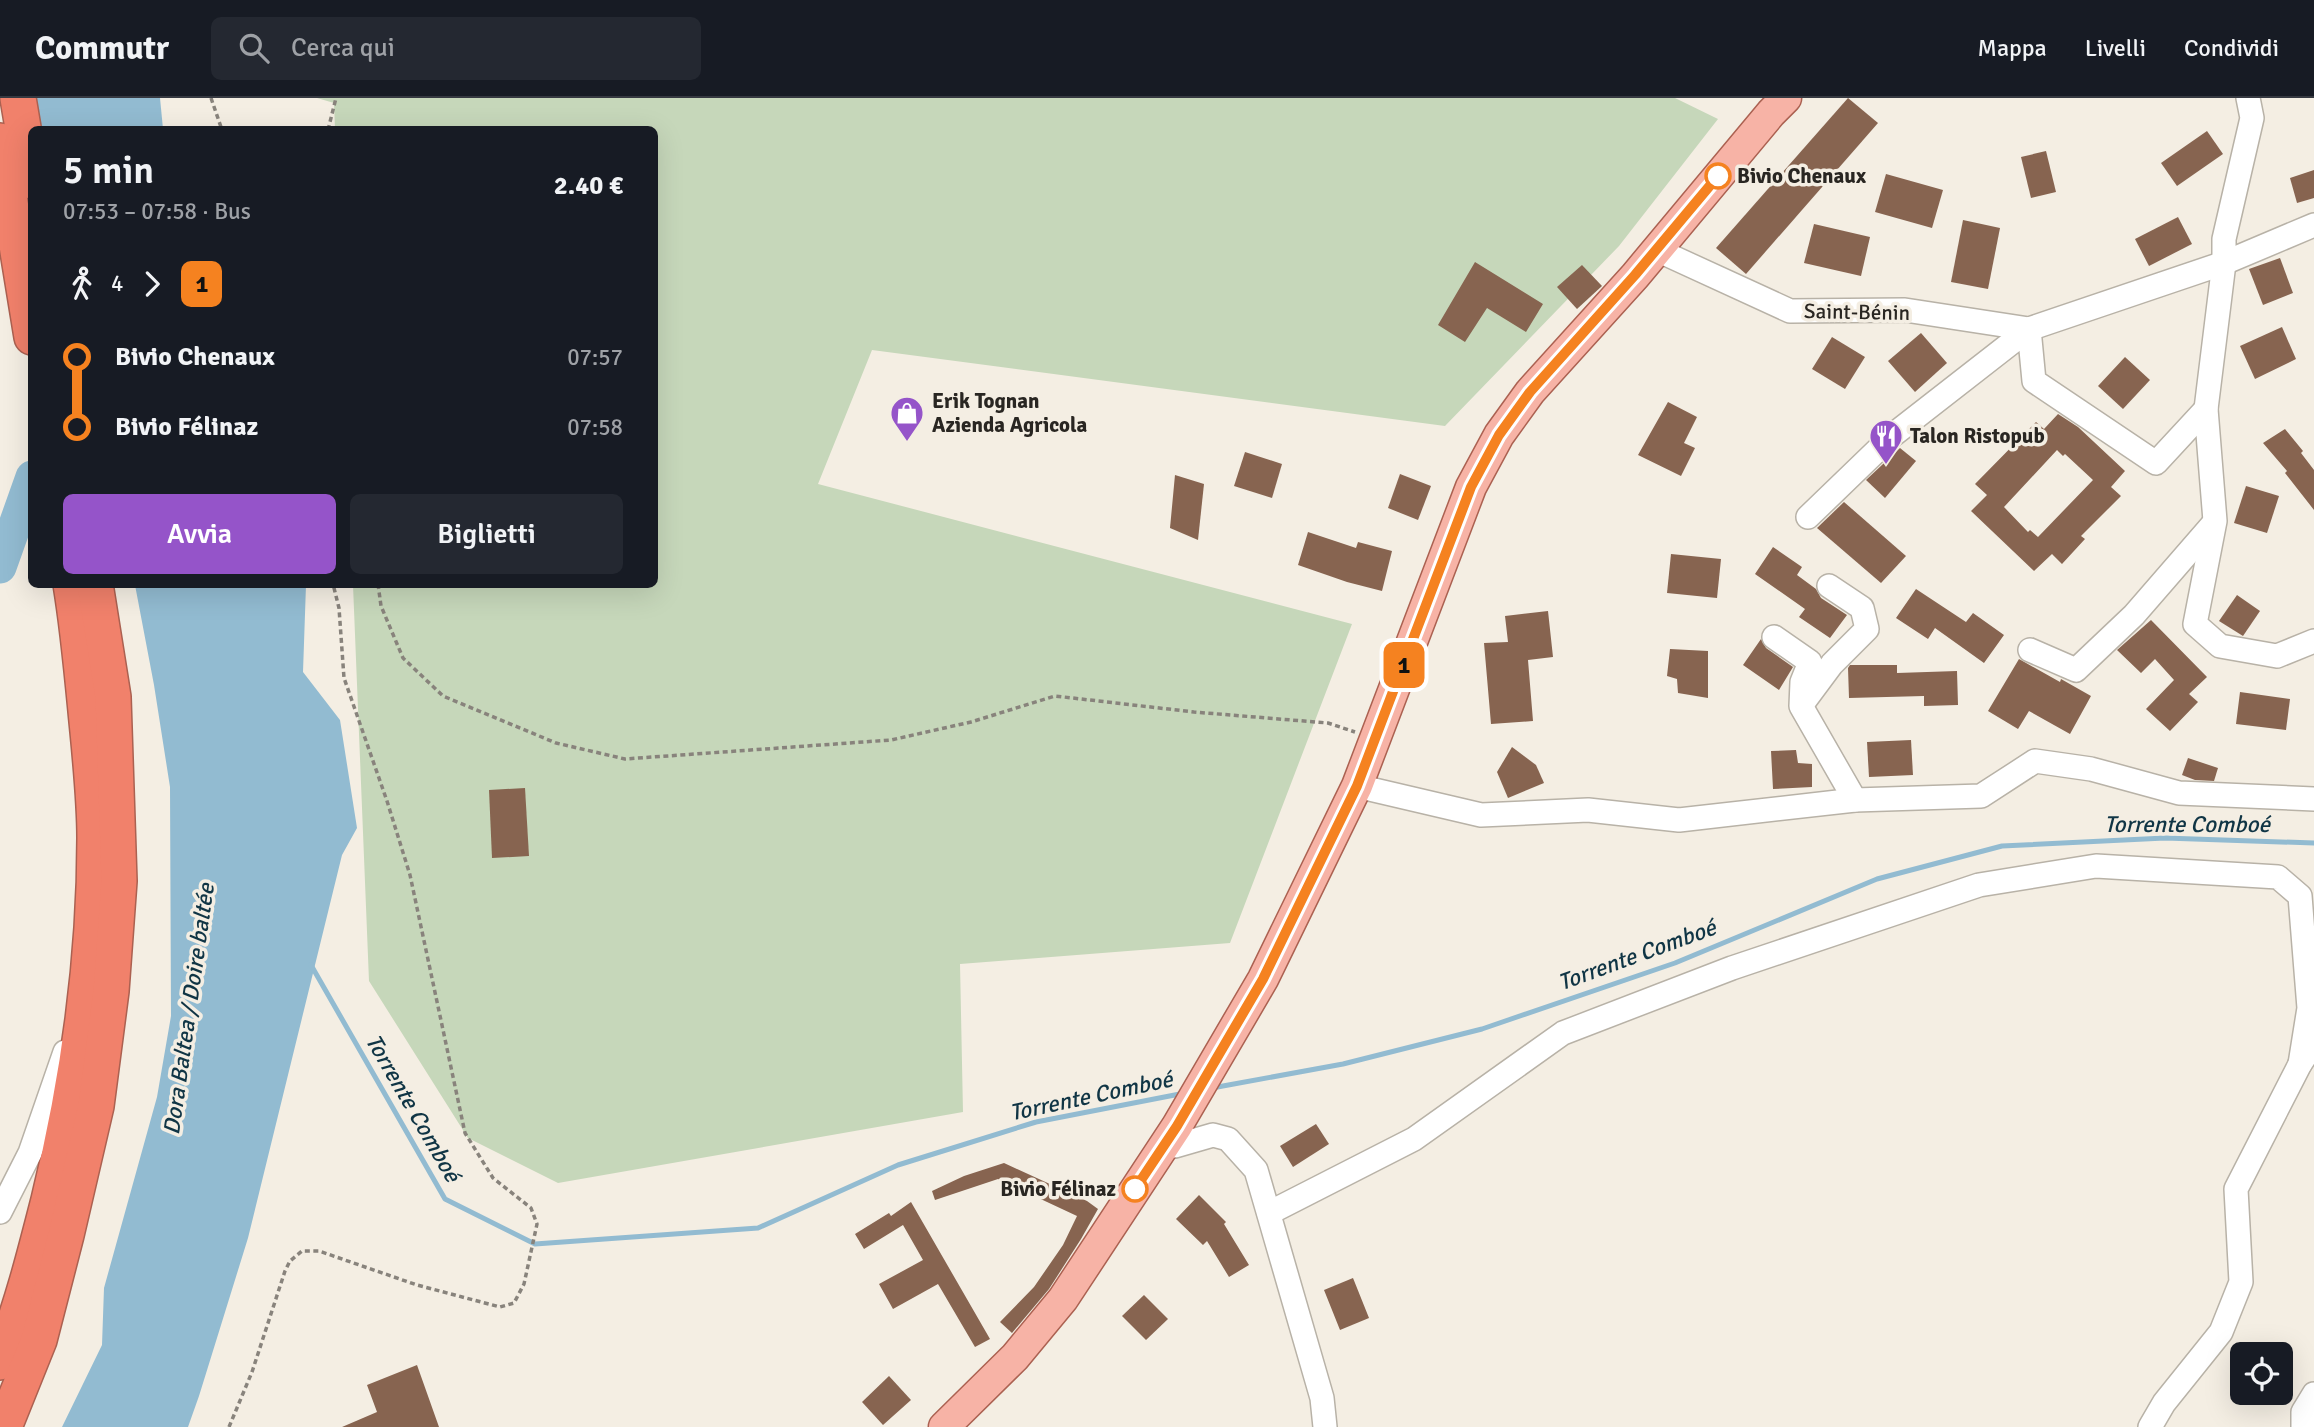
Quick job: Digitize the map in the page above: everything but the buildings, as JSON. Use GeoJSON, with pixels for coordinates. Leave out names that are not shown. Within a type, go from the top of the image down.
{"type":"FeatureCollection","features":[{"type":"Feature","properties":{"kind":"highway"},"geometry":{"type":"LineString","coordinates":[[18,98],[28,157]]}},
{"type":"Feature","properties":{"kind":"highway"},"geometry":{"type":"LineString","coordinates":[[0,141],[28,312]]}},
{"type":"Feature","properties":{"kind":"highway"},"geometry":{"type":"LineString","coordinates":[[0,1362],[13,1329],[42,1230],[64,1139],[82,1037],[91,940],[95,837],[91,761],[71,588]]}},
{"type":"Feature","properties":{"kind":"highway"},"geometry":{"type":"LineString","coordinates":[[4,1427],[39,1340],[96,1106],[111,991],[119,881],[113,697],[96,588]]}},
{"type":"Feature","properties":{"kind":"main road"},"geometry":{"type":"LineString","coordinates":[[944,1427],[1015,1357],[1063,1298],[1171,1134],[1263,979],[1357,786],[1471,487],[1499,435],[1530,392],[1635,275],[1786,98]]}},
{"type":"Feature","properties":{"kind":"street"},"geometry":{"type":"LineString","coordinates":[[2248,98],[2252,118],[2224,239],[2224,263],[2206,410],[2215,521],[2195,624],[2220,646],[2277,656],[2314,641]]}},
{"type":"Feature","properties":{"kind":"street","name":"Saint-Bénin"},"geometry":{"type":"LineString","coordinates":[[1808,517],[1893,435],[2029,329],[2224,263],[2314,225]]}},
{"type":"Feature","properties":{"kind":"street","name":"Saint-Bénin"},"geometry":{"type":"LineString","coordinates":[[1655,249],[1790,311],[1905,310],[2029,329]]}},
{"type":"Feature","properties":{"kind":"street"},"geometry":{"type":"LineString","coordinates":[[2029,329],[2035,381],[2156,463],[2206,410]]}},
{"type":"Feature","properties":{"kind":"street"},"geometry":{"type":"LineString","coordinates":[[2030,650],[2076,670],[2134,615],[2215,521]]}},
{"type":"Feature","properties":{"kind":"street"},"geometry":{"type":"LineString","coordinates":[[1801,706],[1832,664],[1867,629],[1862,608],[1829,586]]}},
{"type":"Feature","properties":{"kind":"street"},"geometry":{"type":"LineString","coordinates":[[1774,637],[1811,662],[1802,682],[1801,706],[1855,800]]}},
{"type":"Feature","properties":{"kind":"street"},"geometry":{"type":"LineString","coordinates":[[1357,786],[1481,815],[1588,810],[1679,820],[1855,800],[1981,796],[2035,761],[2091,769],[2179,793],[2314,799]]}},
{"type":"Feature","properties":{"kind":"street"},"geometry":{"type":"LineString","coordinates":[[1269,1213],[1414,1139],[1563,1033],[1732,968],[1979,885],[2096,866],[2278,877],[2300,895],[2309,1008],[2300,1063]]}},
{"type":"Feature","properties":{"kind":"street"},"geometry":{"type":"LineString","coordinates":[[0,1212],[30,1153],[64,1057],[91,940]]}},
{"type":"Feature","properties":{"kind":"street"},"geometry":{"type":"LineString","coordinates":[[2150,1427],[2164,1403],[2221,1332],[2241,1282],[2236,1189],[2300,1063],[2314,1045]]}},
{"type":"Feature","properties":{"kind":"street"},"geometry":{"type":"LineString","coordinates":[[1171,1134],[1175,1146],[1213,1135],[1228,1139],[1256,1170],[1321,1398],[1325,1427]]}},
{"type":"Feature","properties":{"kind":"street"},"geometry":{"type":"LineString","coordinates":[[2304,1427],[2303,1412],[2314,1394]]}},
{"type":"Feature","properties":{"kind":"path"},"geometry":{"type":"LineString","coordinates":[[211,98],[221,126]]}},
{"type":"Feature","properties":{"kind":"path"},"geometry":{"type":"LineString","coordinates":[[329,126],[336,98]]}},
{"type":"Feature","properties":{"kind":"path"},"geometry":{"type":"LineString","coordinates":[[229,1427],[252,1372],[285,1271],[290,1261],[302,1251],[318,1251],[416,1284],[500,1307],[514,1303],[524,1284],[537,1224],[531,1208],[493,1178],[465,1133],[410,876],[344,678],[339,608],[334,588]]}},
{"type":"Feature","properties":{"kind":"path"},"geometry":{"type":"LineString","coordinates":[[379,588],[381,606],[403,658],[443,696],[556,743],[625,759],[891,740],[971,722],[1055,696],[1195,712],[1328,723],[1377,739]]}},
{"type":"Feature","properties":{"kind":"green space"},"geometry":{"type":"Polygon","coordinates":[[[317,98],[1675,98],[1718,119],[1619,246],[1445,426],[872,350],[818,484],[1352,624],[1230,943],[960,964],[963,1112],[558,1183],[468,1138],[369,981],[353,588],[658,588],[658,126],[335,126],[334,103],[317,98]]]}},
{"type":"Feature","properties":{"kind":"water"},"geometry":{"type":"Polygon","coordinates":[[[19,98],[160,98],[163,126],[32,126],[19,98]]]}},
{"type":"Feature","properties":{"kind":"water","name":"Dora Baltea / Doire baltée"},"geometry":{"type":"Polygon","coordinates":[[[136,588],[306,588],[303,672],[340,720],[357,828],[342,855],[248,1238],[188,1427],[62,1427],[102,1345],[104,1288],[157,1097],[171,1016],[170,787],[136,588]]]}},
{"type":"Feature","properties":{"kind":"waterway"},"geometry":{"type":"LineString","coordinates":[[0,567],[28,488]]}},
{"type":"Feature","properties":{"kind":"waterway","name":"Torrente Comboé"},"geometry":{"type":"LineString","coordinates":[[1212,1088],[1343,1064],[1482,1029],[1675,963],[1877,879],[2002,846],[2165,838],[2314,843]]}},
{"type":"Feature","properties":{"kind":"waterway","name":"Torrente Comboé"},"geometry":{"type":"LineString","coordinates":[[311,965],[445,1199],[535,1244],[758,1228],[898,1165],[1036,1122],[1185,1093]]}},
{"type":"Feature","properties":{"kind":"bus line","name":"1"},"geometry":{"type":"LineString","coordinates":[[1135,1189],[1177,1126],[1263,979],[1357,786],[1471,487],[1499,435],[1530,392],[1635,275],[1718,176]]}},
{"type":"Feature","properties":{"kind":"place","name":"Bivio Chenaux"},"geometry":{"type":"Point","coordinates":[1718,176]}},
{"type":"Feature","properties":{"kind":"place","name":"Erik Tognan Azienda Agricola"},"geometry":{"type":"Point","coordinates":[907,443]}},
{"type":"Feature","properties":{"kind":"place","name":"Talon Ristopub"},"geometry":{"type":"Point","coordinates":[1886,466]}},
{"type":"Feature","properties":{"kind":"place","name":"Bivio Félinaz"},"geometry":{"type":"Point","coordinates":[1135,1189]}}]}
